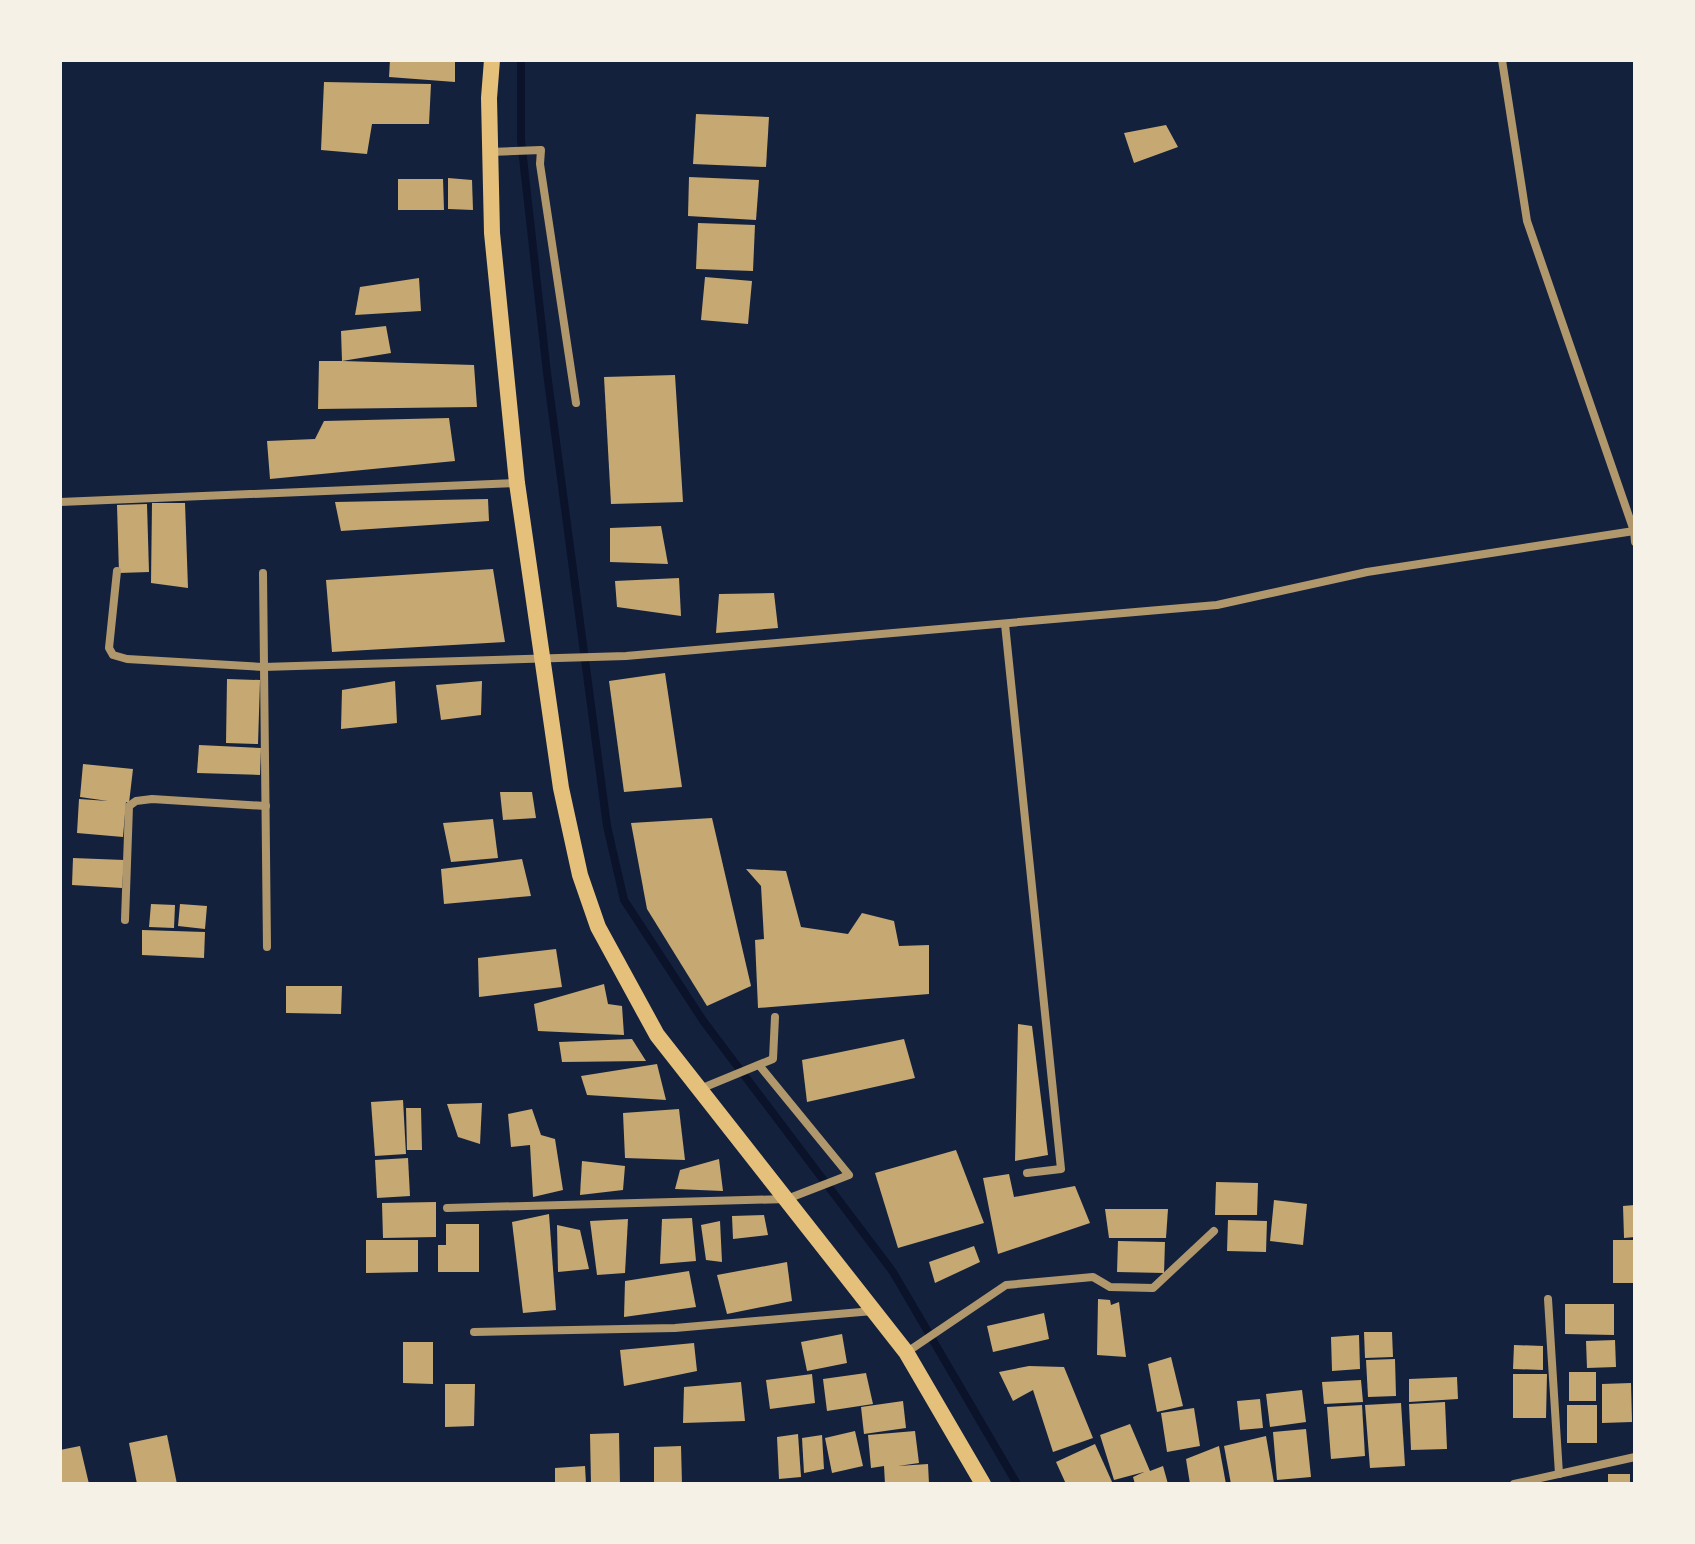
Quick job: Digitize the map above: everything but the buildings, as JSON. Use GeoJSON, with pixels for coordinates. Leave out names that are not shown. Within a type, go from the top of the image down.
{"type":"FeatureCollection","features":[{"type":"Feature","properties":{"kind":"main road"},"geometry":{"type":"LineString","coordinates":[[492,60],[497,152],[492,233],[517,483],[552,659],[561,788],[580,875],[598,927],[657,1035],[873,1311],[912,1348],[983,1484]]}},
{"type":"Feature","properties":{"kind":"street"},"geometry":{"type":"LineString","coordinates":[[1502,60],[1527,221],[1634,531],[1635,542]]}},
{"type":"Feature","properties":{"kind":"street"},"geometry":{"type":"LineString","coordinates":[[497,152],[541,150],[540,164],[576,403]]}},
{"type":"Feature","properties":{"kind":"street"},"geometry":{"type":"LineString","coordinates":[[60,502],[517,483]]}},
{"type":"Feature","properties":{"kind":"street"},"geometry":{"type":"LineString","coordinates":[[117,571],[109,648],[113,655],[127,659],[263,667],[626,656],[1217,605],[1367,572],[1634,531]]}},
{"type":"Feature","properties":{"kind":"street"},"geometry":{"type":"LineString","coordinates":[[263,573],[267,947]]}},
{"type":"Feature","properties":{"kind":"street"},"geometry":{"type":"LineString","coordinates":[[1005,624],[1061,1169],[1027,1173]]}},
{"type":"Feature","properties":{"kind":"street"},"geometry":{"type":"LineString","coordinates":[[125,920],[129,806],[136,801],[152,799],[266,806]]}},
{"type":"Feature","properties":{"kind":"street"},"geometry":{"type":"LineString","coordinates":[[700,1089],[773,1059],[775,1017]]}},
{"type":"Feature","properties":{"kind":"street"},"geometry":{"type":"LineString","coordinates":[[447,1208],[787,1199],[849,1175],[756,1066]]}},
{"type":"Feature","properties":{"kind":"street"},"geometry":{"type":"LineString","coordinates":[[912,1348],[1006,1285],[1093,1277],[1110,1287],[1153,1288],[1214,1231]]}},
{"type":"Feature","properties":{"kind":"street"},"geometry":{"type":"LineString","coordinates":[[1548,1299],[1559,1474]]}},
{"type":"Feature","properties":{"kind":"street"},"geometry":{"type":"LineString","coordinates":[[474,1332],[675,1328],[873,1311]]}},
{"type":"Feature","properties":{"kind":"street"},"geometry":{"type":"LineString","coordinates":[[1514,1484],[1635,1457]]}},
{"type":"Feature","properties":{"kind":"waterway"},"geometry":{"type":"LineString","coordinates":[[521,60],[521,140],[547,373],[607,826],[624,900],[704,1022],[893,1272],[1017,1484]]}}]}
